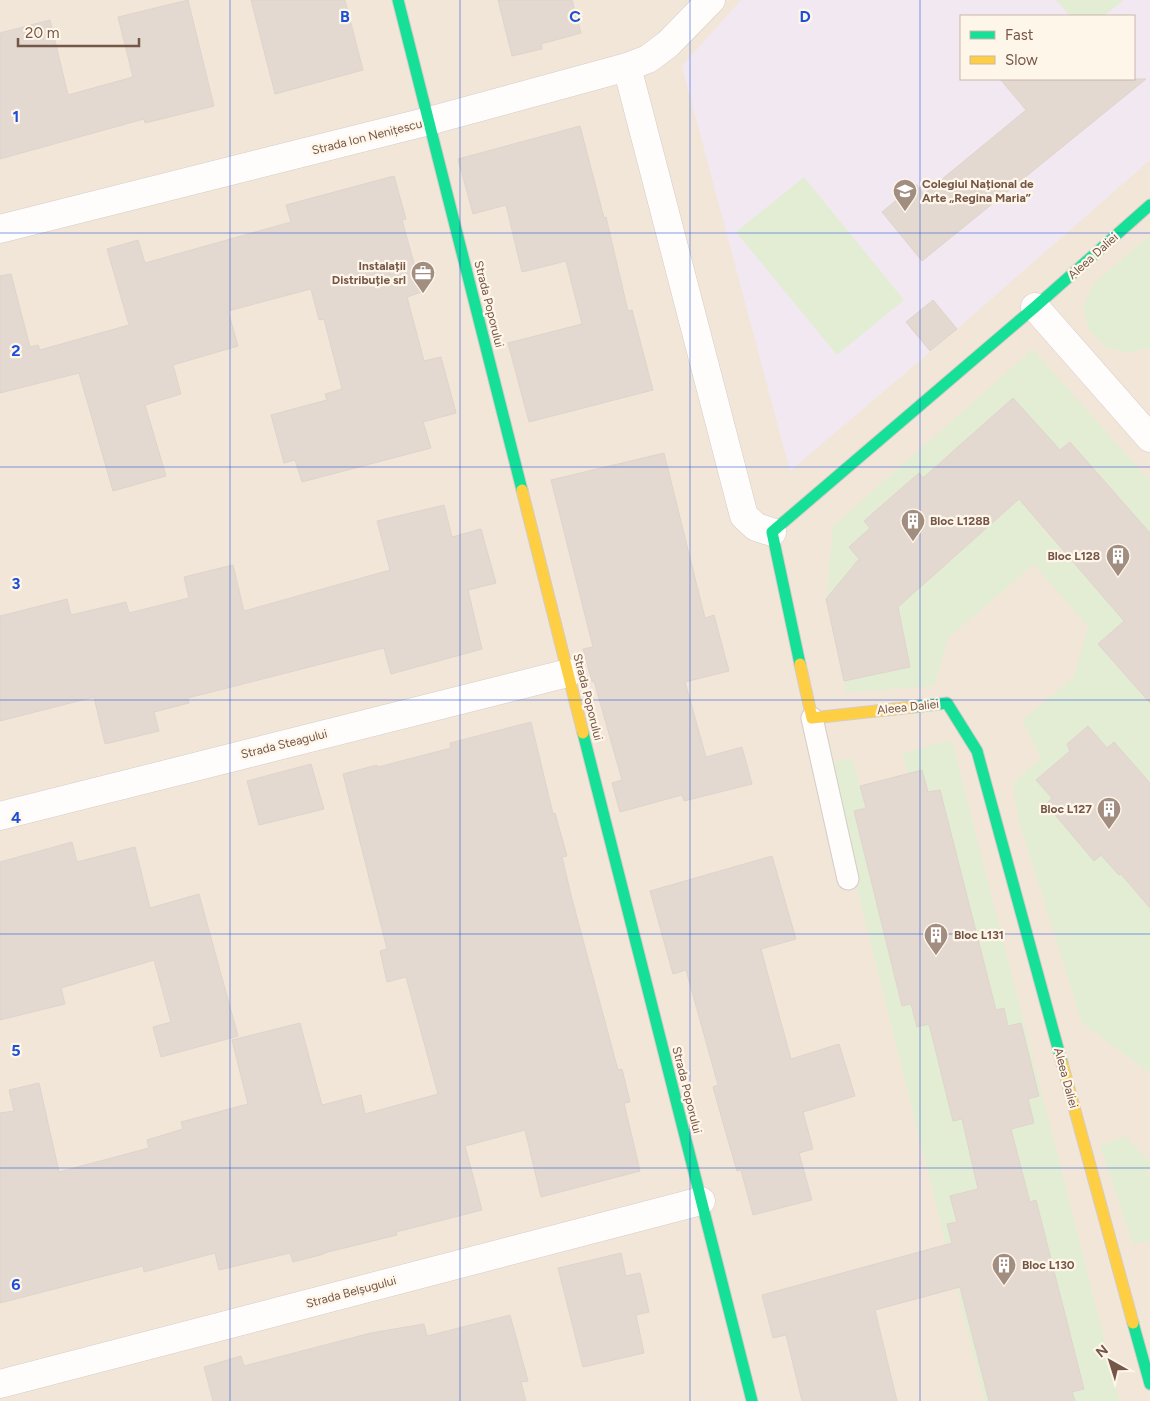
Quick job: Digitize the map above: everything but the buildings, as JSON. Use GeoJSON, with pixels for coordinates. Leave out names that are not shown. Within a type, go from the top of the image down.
{"type":"FeatureCollection","features":[{"type":"Feature","properties":{"kind":"street","name":"Strada Poporului"},"geometry":{"type":"LineString","coordinates":[[398,0],[752,1401]]}},
{"type":"Feature","properties":{"kind":"street","name":"Strada Ion Nenițescu"},"geometry":{"type":"LineString","coordinates":[[0,229],[429,121],[627,67],[648,59],[668,44],[711,0]]}},
{"type":"Feature","properties":{"kind":"street"},"geometry":{"type":"LineString","coordinates":[[627,67],[744,516],[756,526],[772,532],[812,718]]}},
{"type":"Feature","properties":{"kind":"street","name":"Aleea Daliei"},"geometry":{"type":"LineString","coordinates":[[772,532],[1035,308],[1150,205]]}},
{"type":"Feature","properties":{"kind":"street"},"geometry":{"type":"LineString","coordinates":[[1035,308],[1150,438]]}},
{"type":"Feature","properties":{"kind":"street","name":"Strada Steagului"},"geometry":{"type":"LineString","coordinates":[[0,816],[568,673]]}},
{"type":"Feature","properties":{"kind":"street","name":"Aleea Daliei"},"geometry":{"type":"LineString","coordinates":[[812,718],[947,703],[977,751],[1150,1384]]}},
{"type":"Feature","properties":{"kind":"street","name":"Strada Belșugului"},"geometry":{"type":"LineString","coordinates":[[0,1384],[701,1201]]}},
{"type":"Feature","properties":{"kind":"lane"},"geometry":{"type":"LineString","coordinates":[[812,718],[848,879]]}},
{"type":"Feature","properties":{"kind":"shaded area"},"geometry":{"type":"Polygon","coordinates":[[[0,0],[1150,0],[1150,1401],[0,1401],[0,0]]]}},
{"type":"Feature","properties":{"kind":"shaded area","name":"Colegiul Național de Arte „Regina Maria”"},"geometry":{"type":"Polygon","coordinates":[[[741,0],[1150,0],[1150,160],[957,329],[790,471],[682,66],[741,0]]]}},
{"type":"Feature","properties":{"kind":"green space"},"geometry":{"type":"Polygon","coordinates":[[[1056,0],[1124,0],[1105,15],[1069,15],[1056,0]]]}},
{"type":"Feature","properties":{"kind":"green space"},"geometry":{"type":"Polygon","coordinates":[[[804,177],[904,300],[837,355],[736,232],[804,177]]]}},
{"type":"Feature","properties":{"kind":"green space"},"geometry":{"type":"Polygon","coordinates":[[[1150,235],[1150,347],[1130,353],[1108,348],[1089,331],[1083,308],[1093,284],[1150,235]]]}},
{"type":"Feature","properties":{"kind":"green space"},"geometry":{"type":"Polygon","coordinates":[[[1033,349],[1150,481],[1150,533],[1071,442],[1060,450],[1013,398],[923,478],[919,473],[864,521],[870,528],[849,547],[859,559],[826,599],[833,526],[1033,349]]]}},
{"type":"Feature","properties":{"kind":"green space"},"geometry":{"type":"Polygon","coordinates":[[[1012,492],[1124,621],[1098,644],[1146,699],[1150,696],[1150,1073],[1082,1023],[1018,818],[1013,783],[1041,758],[1022,720],[1074,677],[1088,627],[1034,564],[948,638],[934,686],[845,693],[844,681],[910,667],[895,595],[1012,492]]]}},
{"type":"Feature","properties":{"kind":"green space"},"geometry":{"type":"Polygon","coordinates":[[[952,740],[1120,1401],[1075,1401],[1072,1392],[1084,1389],[1036,1200],[1030,1202],[1023,1177],[950,1196],[957,1222],[947,1225],[989,1401],[985,1401],[826,764],[852,758],[866,808],[917,1027],[938,1023],[935,1048],[954,1121],[1039,1096],[1021,1023],[1008,1026],[1003,1008],[981,1014],[989,980],[970,907],[957,910],[940,790],[928,792],[922,770],[907,774],[903,753],[952,740]]]}},
{"type":"Feature","properties":{"kind":"green space"},"geometry":{"type":"Polygon","coordinates":[[[1125,1136],[1150,1163],[1150,1170],[1146,1174],[1150,1178],[1150,1241],[1133,1244],[1100,1146],[1125,1136]]]}},
{"type":"Feature","properties":{"kind":"traffic: fast"},"geometry":{"type":"LineString","coordinates":[[398,0],[522,490]]}},
{"type":"Feature","properties":{"kind":"traffic: fast"},"geometry":{"type":"LineString","coordinates":[[800,664],[772,532],[1035,307],[1150,205]]}},
{"type":"Feature","properties":{"kind":"traffic: fast"},"geometry":{"type":"LineString","coordinates":[[913,707],[947,703],[977,751],[1062,1063]]}},
{"type":"Feature","properties":{"kind":"traffic: fast"},"geometry":{"type":"LineString","coordinates":[[583,733],[752,1401]]}},
{"type":"Feature","properties":{"kind":"traffic: fast"},"geometry":{"type":"LineString","coordinates":[[1133,1323],[1150,1384]]}},
{"type":"Feature","properties":{"kind":"traffic: slow"},"geometry":{"type":"LineString","coordinates":[[522,490],[583,733]]}},
{"type":"Feature","properties":{"kind":"traffic: slow"},"geometry":{"type":"LineString","coordinates":[[800,664],[812,718],[913,707]]}},
{"type":"Feature","properties":{"kind":"traffic: slow"},"geometry":{"type":"LineString","coordinates":[[1062,1063],[1133,1323]]}},
{"type":"Feature","properties":{"kind":"place","name":"Colegiul Național de Arte „Regina Maria”"},"geometry":{"type":"Point","coordinates":[905,212]}},
{"type":"Feature","properties":{"kind":"place","name":"Instalații Distribuție srl"},"geometry":{"type":"Point","coordinates":[423,294]}},
{"type":"Feature","properties":{"kind":"place","name":"Bloc L128B"},"geometry":{"type":"Point","coordinates":[913,542]}},
{"type":"Feature","properties":{"kind":"place","name":"Bloc L128"},"geometry":{"type":"Point","coordinates":[1118,577]}},
{"type":"Feature","properties":{"kind":"place","name":"Bloc L127"},"geometry":{"type":"Point","coordinates":[1109,830]}},
{"type":"Feature","properties":{"kind":"place","name":"Bloc L131"},"geometry":{"type":"Point","coordinates":[936,956]}},
{"type":"Feature","properties":{"kind":"place","name":"Bloc L130"},"geometry":{"type":"Point","coordinates":[1004,1286]}}]}
